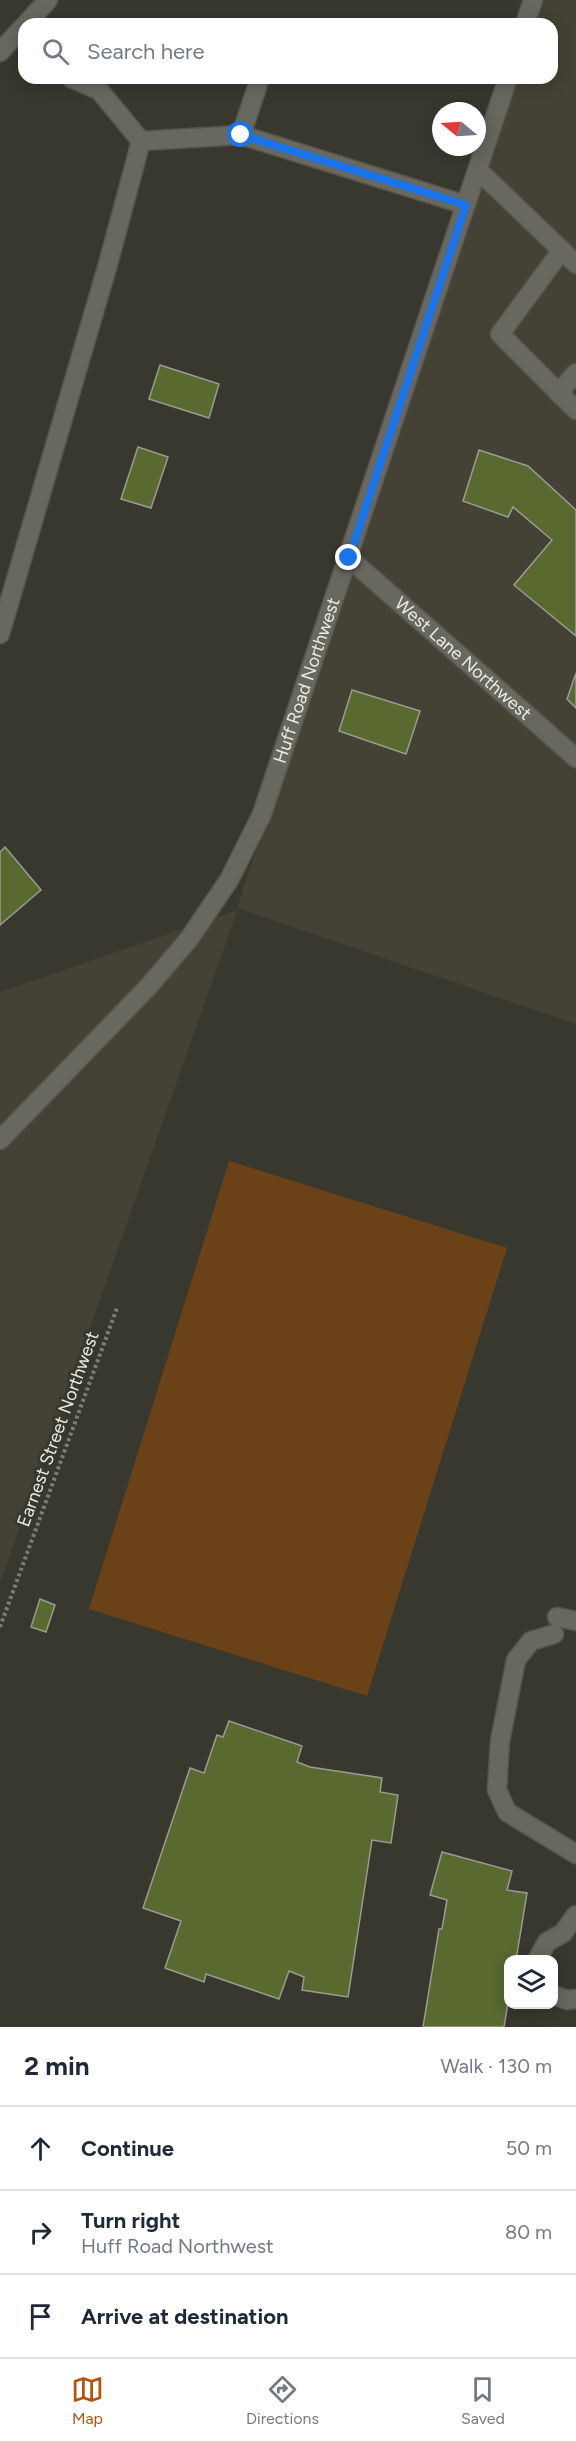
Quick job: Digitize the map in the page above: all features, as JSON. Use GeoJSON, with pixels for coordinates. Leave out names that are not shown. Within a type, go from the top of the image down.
{"type":"FeatureCollection","features":[{"type":"Feature","properties":{"kind":"street"},"geometry":{"type":"LineString","coordinates":[[31,18],[48,0]]}},
{"type":"Feature","properties":{"kind":"street"},"geometry":{"type":"LineString","coordinates":[[527,18],[533,0]]}},
{"type":"Feature","properties":{"kind":"street"},"geometry":{"type":"LineString","coordinates":[[85,84],[99,90],[141,141]]}},
{"type":"Feature","properties":{"kind":"street"},"geometry":{"type":"LineString","coordinates":[[241,135],[258,84]]}},
{"type":"Feature","properties":{"kind":"street","name":"Huff Road Northwest"},"geometry":{"type":"LineString","coordinates":[[0,1140],[149,986],[189,939],[229,880],[262,814],[506,84]]}},
{"type":"Feature","properties":{"kind":"street"},"geometry":{"type":"LineString","coordinates":[[141,141],[241,135],[466,205]]}},
{"type":"Feature","properties":{"kind":"street"},"geometry":{"type":"LineString","coordinates":[[0,634],[108,264],[141,141]]}},
{"type":"Feature","properties":{"kind":"street"},"geometry":{"type":"LineString","coordinates":[[478,170],[576,264]]}},
{"type":"Feature","properties":{"kind":"street"},"geometry":{"type":"LineString","coordinates":[[562,250],[500,334],[576,410]]}},
{"type":"Feature","properties":{"kind":"street"},"geometry":{"type":"LineString","coordinates":[[558,393],[576,373]]}},
{"type":"Feature","properties":{"kind":"street","name":"West Lane Northwest"},"geometry":{"type":"LineString","coordinates":[[349,558],[576,758]]}},
{"type":"Feature","properties":{"kind":"street"},"geometry":{"type":"LineString","coordinates":[[576,1622],[555,1626],[531,1641],[516,1660],[500,1741],[497,1790],[507,1812],[576,1854]]}},
{"type":"Feature","properties":{"kind":"street"},"geometry":{"type":"LineString","coordinates":[[539,1955],[547,1942],[570,1934],[576,1916]]}},
{"type":"Feature","properties":{"kind":"street"},"geometry":{"type":"LineString","coordinates":[[558,1997],[567,2000],[576,1999]]}},
{"type":"Feature","properties":{"kind":"path","name":"Earnest Street Northwest"},"geometry":{"type":"LineString","coordinates":[[0,1627],[117,1308]]}},
{"type":"Feature","properties":{"kind":"shaded area"},"geometry":{"type":"Polygon","coordinates":[[[534,0],[576,0],[576,1024],[237,908],[483,156],[486,156],[486,148],[507,84],[558,84],[558,18],[529,18],[534,0]]]}},
{"type":"Feature","properties":{"kind":"shaded area"},"geometry":{"type":"Polygon","coordinates":[[[237,911],[0,1583],[0,992],[237,911]]]}},
{"type":"Feature","properties":{"kind":"shaded area"},"geometry":{"type":"Polygon","coordinates":[[[229,1161],[507,1248],[367,1696],[89,1609],[229,1161]]]}},
{"type":"Feature","properties":{"kind":"building"},"geometry":{"type":"Polygon","coordinates":[[[160,365],[219,384],[209,418],[149,399],[160,365]]]}},
{"type":"Feature","properties":{"kind":"building"},"geometry":{"type":"Polygon","coordinates":[[[138,447],[168,457],[151,508],[121,499],[138,447]]]}},
{"type":"Feature","properties":{"kind":"building"},"geometry":{"type":"Polygon","coordinates":[[[479,450],[528,466],[576,510],[576,636],[514,585],[552,540],[513,507],[508,517],[463,501],[479,450]]]}},
{"type":"Feature","properties":{"kind":"building"},"geometry":{"type":"Polygon","coordinates":[[[576,673],[576,708],[567,699],[576,673]]]}},
{"type":"Feature","properties":{"kind":"building"},"geometry":{"type":"Polygon","coordinates":[[[352,690],[420,711],[406,754],[339,731],[352,690]]]}},
{"type":"Feature","properties":{"kind":"building"},"geometry":{"type":"Polygon","coordinates":[[[5,847],[41,890],[0,925],[0,852],[5,847]]]}},
{"type":"Feature","properties":{"kind":"building"},"geometry":{"type":"Polygon","coordinates":[[[40,1599],[55,1605],[46,1632],[31,1627],[40,1599]]]}},
{"type":"Feature","properties":{"kind":"building"},"geometry":{"type":"Polygon","coordinates":[[[229,1721],[302,1746],[297,1762],[310,1767],[382,1778],[380,1792],[398,1795],[391,1843],[372,1840],[348,1997],[302,1990],[304,1977],[289,1971],[279,1999],[206,1974],[204,1982],[165,1968],[181,1921],[143,1908],[190,1768],[204,1773],[217,1735],[223,1737],[229,1721]]]}},
{"type":"Feature","properties":{"kind":"building"},"geometry":{"type":"Polygon","coordinates":[[[442,1852],[512,1871],[507,1890],[527,1893],[517,1955],[504,1955],[504,2009],[507,2009],[504,2027],[423,2027],[439,1929],[442,1929],[447,1900],[430,1895],[442,1852]]]}},
{"type":"Feature","properties":{"kind":"route"},"geometry":{"type":"LineString","coordinates":[[241,135],[466,205],[349,558]]}}]}
